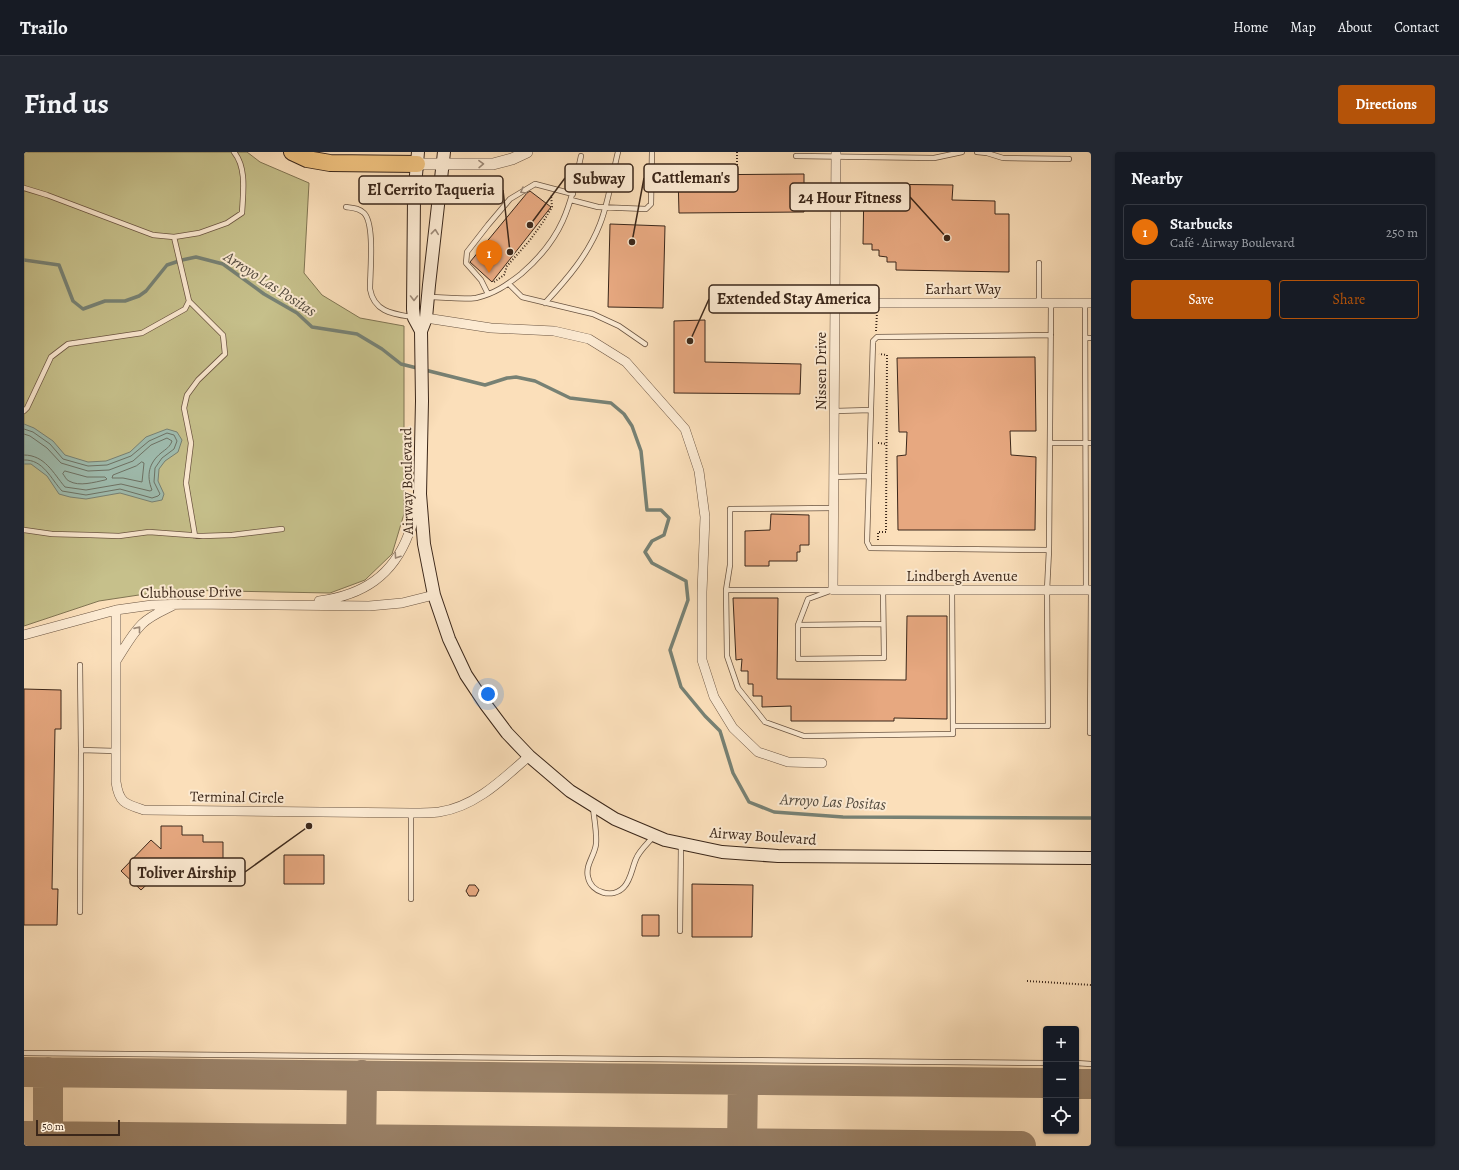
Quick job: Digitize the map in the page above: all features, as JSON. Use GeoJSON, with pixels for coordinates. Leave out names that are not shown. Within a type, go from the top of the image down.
{"type":"FeatureCollection","features":[{"type":"Feature","properties":{"kind":"highway"},"geometry":{"type":"LineString","coordinates":[[292,152],[307,159],[330,163],[417,158]]}},
{"type":"Feature","properties":{"kind":"main road","name":"Airway Boulevard"},"geometry":{"type":"LineString","coordinates":[[417,158],[414,198],[414,318],[421,331]]}},
{"type":"Feature","properties":{"kind":"main road","name":"Airway Boulevard"},"geometry":{"type":"LineString","coordinates":[[443,158],[426,318],[421,331],[422,401],[420,494],[424,544],[434,595],[449,639],[466,675],[486,706],[507,733],[529,756],[570,791],[593,806],[614,819],[664,840],[681,844],[722,852],[778,856],[1091,858]]}},
{"type":"Feature","properties":{"kind":"street"},"geometry":{"type":"LineString","coordinates":[[417,158],[443,158],[493,164],[512,159],[527,152]]}},
{"type":"Feature","properties":{"kind":"street","name":"Nissen Drive"},"geometry":{"type":"LineString","coordinates":[[833,590],[836,154]]}},
{"type":"Feature","properties":{"kind":"street","name":"Earhart Way"},"geometry":{"type":"LineString","coordinates":[[835,303],[1088,303]]}},
{"type":"Feature","properties":{"kind":"street"},"geometry":{"type":"LineString","coordinates":[[426,318],[491,328],[554,331],[589,339],[626,362],[685,429],[699,471],[705,517],[702,592],[702,660],[714,697],[733,728],[758,752],[788,762],[822,763]]}},
{"type":"Feature","properties":{"kind":"street","name":"Clubhouse Drive"},"geometry":{"type":"LineString","coordinates":[[290,606],[338,599],[364,588],[386,572],[400,553],[410,533],[420,494]]}},
{"type":"Feature","properties":{"kind":"street","name":"Lindbergh Avenue"},"geometry":{"type":"LineString","coordinates":[[833,590],[1089,590]]}},
{"type":"Feature","properties":{"kind":"street","name":"Clubhouse Drive"},"geometry":{"type":"LineString","coordinates":[[24,635],[116,610],[152,605],[369,606],[402,603],[434,595]]}},
{"type":"Feature","properties":{"kind":"street"},"geometry":{"type":"LineString","coordinates":[[116,661],[128,641],[142,624],[174,604]]}},
{"type":"Feature","properties":{"kind":"street","name":"Terminal Circle"},"geometry":{"type":"LineString","coordinates":[[116,610],[116,782],[117,794],[126,805],[144,810],[411,814],[440,812],[469,803],[496,786],[529,756]]}},
{"type":"Feature","properties":{"kind":"lane"},"geometry":{"type":"LineString","coordinates":[[24,188],[47,195],[153,235],[174,237],[199,233],[226,223],[242,212],[243,186],[240,159],[234,152]]}},
{"type":"Feature","properties":{"kind":"lane"},"geometry":{"type":"LineString","coordinates":[[546,303],[578,265],[593,240],[605,208],[618,152]]}},
{"type":"Feature","properties":{"kind":"lane"},"geometry":{"type":"LineString","coordinates":[[571,200],[605,208],[646,209],[651,206],[652,152]]}},
{"type":"Feature","properties":{"kind":"lane"},"geometry":{"type":"LineString","coordinates":[[796,156],[836,154],[934,158],[962,152]]}},
{"type":"Feature","properties":{"kind":"lane"},"geometry":{"type":"LineString","coordinates":[[977,152],[1003,158],[1069,160]]}},
{"type":"Feature","properties":{"kind":"lane"},"geometry":{"type":"LineString","coordinates":[[428,297],[476,298],[496,292],[509,284],[541,256],[560,229],[573,194],[581,156]]}},
{"type":"Feature","properties":{"kind":"lane"},"geometry":{"type":"LineString","coordinates":[[488,294],[481,280],[466,263],[467,252],[510,199],[535,184],[573,194]]}},
{"type":"Feature","properties":{"kind":"lane"},"geometry":{"type":"LineString","coordinates":[[346,207],[360,210],[365,214],[369,221],[371,233],[370,289],[374,300],[383,310],[414,318]]}},
{"type":"Feature","properties":{"kind":"lane"},"geometry":{"type":"LineString","coordinates":[[174,237],[189,301],[223,336],[225,354],[198,380],[187,395],[184,408],[191,443],[186,483],[195,536]]}},
{"type":"Feature","properties":{"kind":"lane"},"geometry":{"type":"LineString","coordinates":[[1039,263],[1039,303]]}},
{"type":"Feature","properties":{"kind":"lane"},"geometry":{"type":"LineString","coordinates":[[509,284],[522,297],[593,314],[619,326],[645,344]]}},
{"type":"Feature","properties":{"kind":"lane"},"geometry":{"type":"LineString","coordinates":[[24,411],[27,408],[51,357],[68,344],[142,333],[185,309],[189,301]]}},
{"type":"Feature","properties":{"kind":"lane"},"geometry":{"type":"LineString","coordinates":[[795,303],[835,303]]}},
{"type":"Feature","properties":{"kind":"lane"},"geometry":{"type":"LineString","coordinates":[[953,726],[1048,726],[1047,590],[1049,550],[1051,303]]}},
{"type":"Feature","properties":{"kind":"lane"},"geometry":{"type":"LineString","coordinates":[[1088,303],[1085,338],[1085,443],[1091,625],[1091,733]]}},
{"type":"Feature","properties":{"kind":"lane"},"geometry":{"type":"LineString","coordinates":[[1049,550],[870,548],[867,542],[873,340],[877,337],[1051,336]]}},
{"type":"Feature","properties":{"kind":"lane"},"geometry":{"type":"LineString","coordinates":[[1085,338],[1091,338]]}},
{"type":"Feature","properties":{"kind":"lane"},"geometry":{"type":"LineString","coordinates":[[835,411],[871,410]]}},
{"type":"Feature","properties":{"kind":"lane"},"geometry":{"type":"LineString","coordinates":[[1050,443],[1091,443]]}},
{"type":"Feature","properties":{"kind":"lane"},"geometry":{"type":"LineString","coordinates":[[834,477],[869,476]]}},
{"type":"Feature","properties":{"kind":"lane"},"geometry":{"type":"LineString","coordinates":[[834,508],[730,509],[730,565],[726,590],[727,656],[738,688],[765,722],[804,736],[953,734],[952,590]]}},
{"type":"Feature","properties":{"kind":"lane"},"geometry":{"type":"LineString","coordinates":[[24,530],[52,534],[119,536],[149,532],[195,536],[232,535],[282,529]]}},
{"type":"Feature","properties":{"kind":"lane"},"geometry":{"type":"LineString","coordinates":[[726,590],[833,590]]}},
{"type":"Feature","properties":{"kind":"lane"},"geometry":{"type":"LineString","coordinates":[[833,590],[808,599],[798,625],[798,659],[884,658],[883,590]]}},
{"type":"Feature","properties":{"kind":"lane"},"geometry":{"type":"LineString","coordinates":[[798,625],[883,624]]}},
{"type":"Feature","properties":{"kind":"lane"},"geometry":{"type":"LineString","coordinates":[[80,665],[82,750],[80,912]]}},
{"type":"Feature","properties":{"kind":"lane"},"geometry":{"type":"LineString","coordinates":[[82,750],[116,751]]}},
{"type":"Feature","properties":{"kind":"lane"},"geometry":{"type":"LineString","coordinates":[[593,806],[596,845],[587,870],[588,876],[594,888],[600,892],[606,894],[613,893],[625,887],[637,857],[654,836]]}},
{"type":"Feature","properties":{"kind":"lane"},"geometry":{"type":"LineString","coordinates":[[411,814],[411,898]]}},
{"type":"Feature","properties":{"kind":"lane"},"geometry":{"type":"LineString","coordinates":[[680,931],[681,844]]}},
{"type":"Feature","properties":{"kind":"lane"},"geometry":{"type":"LineString","coordinates":[[24,1053],[1043,1063]]}},
{"type":"Feature","properties":{"kind":"lane"},"geometry":{"type":"LineString","coordinates":[[1079,1063],[1091,1064]]}},
{"type":"Feature","properties":{"kind":"path"},"geometry":{"type":"LineString","coordinates":[[737,152],[737,172]]}},
{"type":"Feature","properties":{"kind":"path"},"geometry":{"type":"LineString","coordinates":[[489,282],[493,283],[504,275],[507,266],[530,240],[543,222],[552,207],[550,191]]}},
{"type":"Feature","properties":{"kind":"path"},"geometry":{"type":"LineString","coordinates":[[877,312],[878,354],[887,355],[886,532],[878,532],[878,540]]}},
{"type":"Feature","properties":{"kind":"path"},"geometry":{"type":"LineString","coordinates":[[1027,981],[1091,985]]}},
{"type":"Feature","properties":{"kind":"shaded area"},"geometry":{"type":"Polygon","coordinates":[[[24,152],[247,152],[260,162],[309,183],[304,273],[322,295],[360,318],[404,326],[404,514],[392,554],[365,580],[330,593],[172,590],[99,601],[24,626],[24,152]]]}},
{"type":"Feature","properties":{"kind":"water"},"geometry":{"type":"Polygon","coordinates":[[[24,424],[34,428],[53,441],[65,455],[88,462],[106,461],[130,452],[146,437],[167,429],[177,432],[182,440],[178,452],[165,461],[159,469],[158,481],[164,494],[162,500],[152,502],[120,493],[86,499],[59,494],[47,476],[31,464],[24,464],[24,424]]]}},
{"type":"Feature","properties":{"kind":"building"},"geometry":{"type":"Polygon","coordinates":[[[804,174],[804,212],[679,213],[678,175],[804,174]]]}},
{"type":"Feature","properties":{"kind":"building"},"geometry":{"type":"Polygon","coordinates":[[[864,184],[953,185],[952,200],[995,201],[995,214],[1009,214],[1009,272],[896,270],[896,262],[887,262],[887,257],[879,256],[879,250],[872,250],[872,244],[863,244],[864,184]]]}},
{"type":"Feature","properties":{"kind":"building"},"geometry":{"type":"Polygon","coordinates":[[[530,191],[551,207],[492,282],[470,262],[530,191]]]}},
{"type":"Feature","properties":{"kind":"building"},"geometry":{"type":"Polygon","coordinates":[[[610,224],[665,226],[663,308],[608,307],[610,224]]]}},
{"type":"Feature","properties":{"kind":"building"},"geometry":{"type":"Polygon","coordinates":[[[705,320],[705,362],[801,364],[800,394],[674,393],[674,321],[705,320]]]}},
{"type":"Feature","properties":{"kind":"building"},"geometry":{"type":"Polygon","coordinates":[[[1035,357],[1036,431],[1010,431],[1011,455],[1036,457],[1035,530],[898,530],[897,456],[906,455],[907,432],[899,432],[897,358],[1035,357]]]}},
{"type":"Feature","properties":{"kind":"building"},"geometry":{"type":"Polygon","coordinates":[[[771,514],[809,515],[809,545],[800,545],[800,552],[797,552],[797,561],[769,561],[769,566],[745,566],[745,531],[770,530],[771,514]]]}},
{"type":"Feature","properties":{"kind":"building"},"geometry":{"type":"Polygon","coordinates":[[[733,598],[778,598],[777,679],[906,680],[907,616],[947,616],[947,719],[894,718],[894,721],[791,721],[791,706],[762,707],[762,696],[753,696],[753,684],[748,684],[748,671],[741,671],[742,659],[736,660],[733,598]]]}},
{"type":"Feature","properties":{"kind":"building"},"geometry":{"type":"Polygon","coordinates":[[[24,689],[61,690],[61,729],[55,729],[52,889],[58,889],[57,925],[24,925],[24,689]]]}},
{"type":"Feature","properties":{"kind":"building"},"geometry":{"type":"Polygon","coordinates":[[[161,826],[182,826],[182,835],[203,835],[203,842],[223,842],[223,859],[174,859],[141,890],[121,871],[151,840],[161,849],[161,826]]]}},
{"type":"Feature","properties":{"kind":"building"},"geometry":{"type":"Polygon","coordinates":[[[284,855],[324,855],[324,884],[284,884],[284,855]]]}},
{"type":"Feature","properties":{"kind":"building"},"geometry":{"type":"Polygon","coordinates":[[[692,884],[753,885],[752,937],[692,937],[692,884]]]}},
{"type":"Feature","properties":{"kind":"building"},"geometry":{"type":"Polygon","coordinates":[[[469,885],[475,885],[479,890],[476,896],[469,896],[466,891],[469,885]]]}},
{"type":"Feature","properties":{"kind":"building"},"geometry":{"type":"Polygon","coordinates":[[[642,915],[659,915],[659,936],[642,936],[642,915]]]}},
{"type":"Feature","properties":{"kind":"waterway","name":"Arroyo Las Positas"},"geometry":{"type":"LineString","coordinates":[[24,260],[59,265],[73,301],[83,309],[105,301],[125,301],[139,296],[146,291],[167,265],[196,257],[223,264],[264,294],[297,313],[312,327],[357,334],[382,349],[401,364],[485,385],[507,378],[516,377],[535,381],[570,398],[611,403],[624,414],[632,426],[641,451],[647,510],[661,510],[669,518],[664,535],[652,541],[645,552],[652,563],[686,581],[688,600],[670,650],[681,687],[705,716],[720,731],[733,773],[749,802],[774,812],[843,817],[1091,818]]}},
{"type":"Feature","properties":{"kind":"taxiway"},"geometry":{"type":"LineString","coordinates":[[24,1072],[1043,1083]]}},
{"type":"Feature","properties":{"kind":"taxiway"},"geometry":{"type":"LineString","coordinates":[[48,1072],[48,1146]]}},
{"type":"Feature","properties":{"kind":"taxiway"},"geometry":{"type":"LineString","coordinates":[[361,1146],[362,1075]]}},
{"type":"Feature","properties":{"kind":"taxiway"},"geometry":{"type":"LineString","coordinates":[[742,1146],[743,1080]]}},
{"type":"Feature","properties":{"kind":"taxiway"},"geometry":{"type":"LineString","coordinates":[[1079,1084],[1091,1084]]}},
{"type":"Feature","properties":{"kind":"taxiway"},"geometry":{"type":"LineString","coordinates":[[24,1136],[1021,1146]]}},
{"type":"Feature","properties":{"kind":"place","name":"Subway"},"geometry":{"type":"Point","coordinates":[530,225]}},
{"type":"Feature","properties":{"kind":"place","name":"24 Hour Fitness"},"geometry":{"type":"Point","coordinates":[947,238]}},
{"type":"Feature","properties":{"kind":"place","name":"Cattleman's"},"geometry":{"type":"Point","coordinates":[632,242]}},
{"type":"Feature","properties":{"kind":"place","name":"El Cerrito Taqueria"},"geometry":{"type":"Point","coordinates":[510,252]}},
{"type":"Feature","properties":{"kind":"place","name":"Starbucks"},"geometry":{"type":"Point","coordinates":[489,273]}},
{"type":"Feature","properties":{"kind":"place","name":"Extended Stay America"},"geometry":{"type":"Point","coordinates":[690,341]}},
{"type":"Feature","properties":{"kind":"place","name":"Toliver Airship"},"geometry":{"type":"Point","coordinates":[309,826]}}]}
